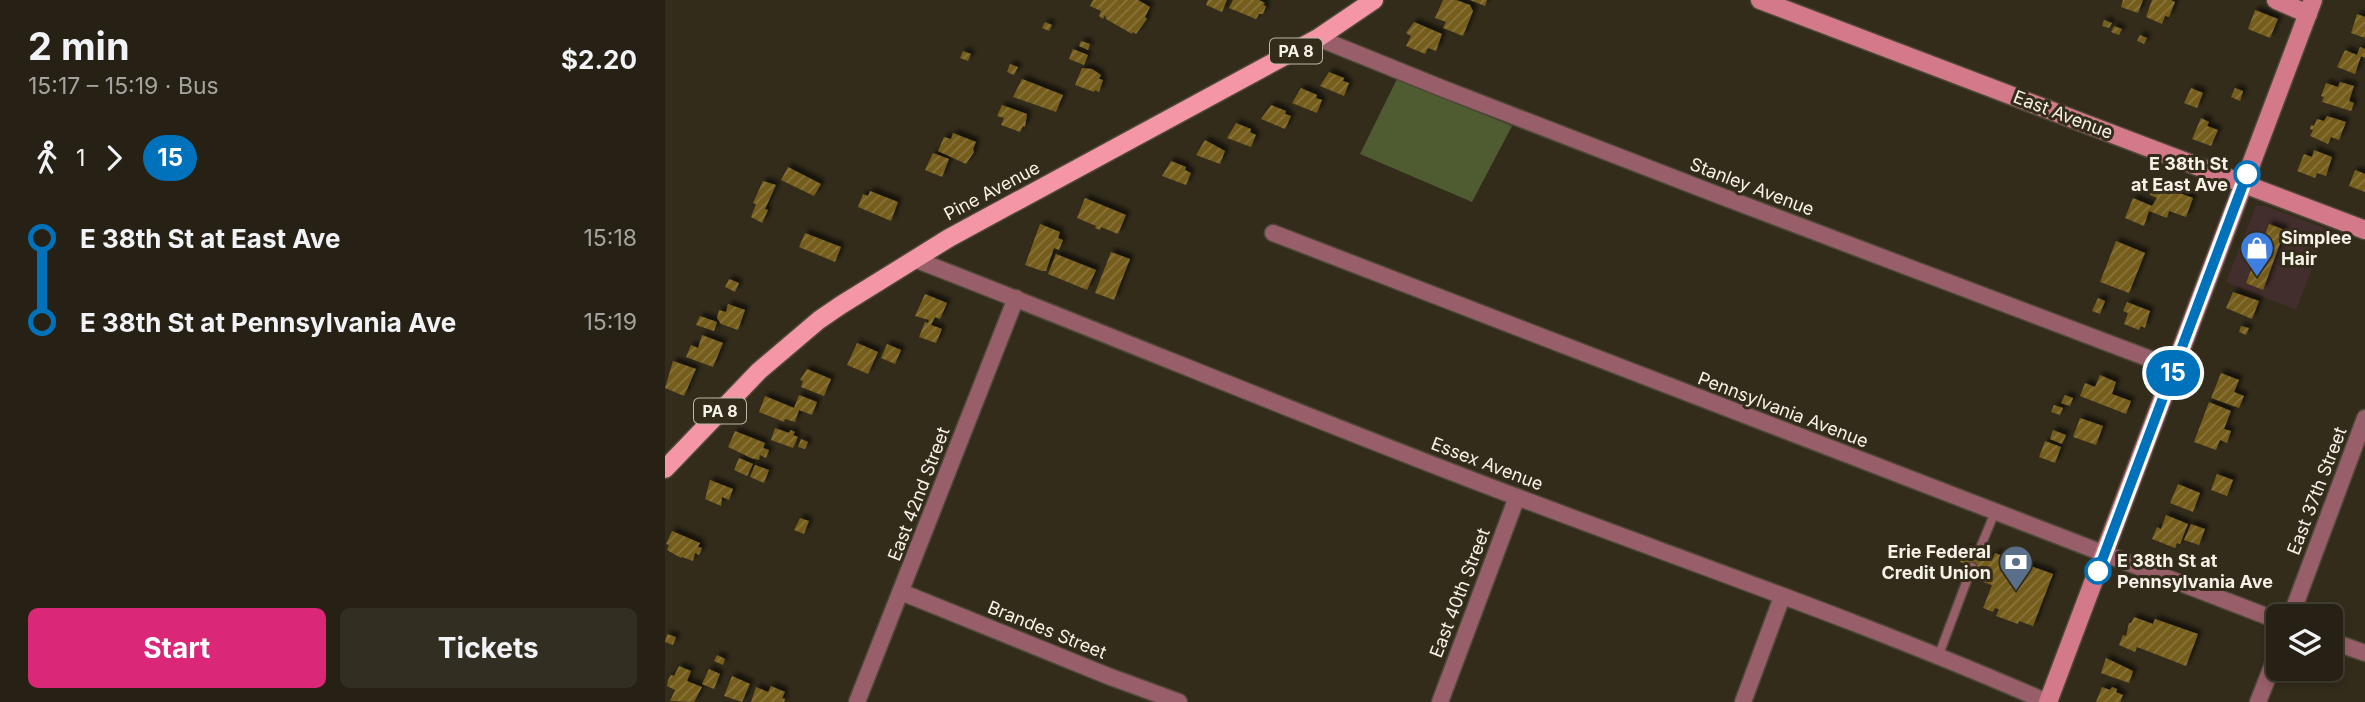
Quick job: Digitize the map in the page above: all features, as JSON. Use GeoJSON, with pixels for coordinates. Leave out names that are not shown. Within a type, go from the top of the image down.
{"type":"FeatureCollection","features":[{"type":"Feature","properties":{"kind":"main road","name":"Pine Avenue"},"geometry":{"type":"LineString","coordinates":[[665,469],[759,371],[841,305],[949,238],[1318,38],[1374,0]]}},
{"type":"Feature","properties":{"kind":"main road","name":"East Avenue"},"geometry":{"type":"LineString","coordinates":[[1761,0],[2365,230]]}},
{"type":"Feature","properties":{"kind":"main road"},"geometry":{"type":"LineString","coordinates":[[2048,702],[2310,7],[2276,0]]}},
{"type":"Feature","properties":{"kind":"street","name":"Stanley Avenue"},"geometry":{"type":"LineString","coordinates":[[1318,38],[1705,190],[2174,368]]}},
{"type":"Feature","properties":{"kind":"street","name":"Pennsylvania Avenue"},"geometry":{"type":"LineString","coordinates":[[1273,233],[2266,616]]}},
{"type":"Feature","properties":{"kind":"street","name":"Essex Avenue"},"geometry":{"type":"LineString","coordinates":[[914,259],[1517,497],[1622,534],[2048,702]]}},
{"type":"Feature","properties":{"kind":"street","name":"East 42nd Street"},"geometry":{"type":"LineString","coordinates":[[857,702],[1016,298]]}},
{"type":"Feature","properties":{"kind":"street","name":"East 37th Street"},"geometry":{"type":"LineString","coordinates":[[2295,604],[2365,418]]}},
{"type":"Feature","properties":{"kind":"street","name":"East 40th Street"},"geometry":{"type":"LineString","coordinates":[[1440,702],[1517,497]]}},
{"type":"Feature","properties":{"kind":"street","name":"Brandes Street"},"geometry":{"type":"LineString","coordinates":[[901,592],[1179,702]]}},
{"type":"Feature","properties":{"kind":"street"},"geometry":{"type":"LineString","coordinates":[[1742,702],[1782,597]]}},
{"type":"Feature","properties":{"kind":"street"},"geometry":{"type":"LineString","coordinates":[[2343,645],[2365,653]]}},
{"type":"Feature","properties":{"kind":"street"},"geometry":{"type":"LineString","coordinates":[[2258,702],[2266,681]]}},
{"type":"Feature","properties":{"kind":"lane"},"geometry":{"type":"LineString","coordinates":[[1978,553],[1995,512]]}},
{"type":"Feature","properties":{"kind":"lane"},"geometry":{"type":"LineString","coordinates":[[1938,657],[1972,567]]}},
{"type":"Feature","properties":{"kind":"shaded area"},"geometry":{"type":"Polygon","coordinates":[[[2256,206],[2265,206],[2327,229],[2296,310],[2226,282],[2256,206]]]}},
{"type":"Feature","properties":{"kind":"green space"},"geometry":{"type":"Polygon","coordinates":[[[1397,79],[1512,126],[1472,202],[1360,154],[1397,79]]]}},
{"type":"Feature","properties":{"kind":"building"},"geometry":{"type":"Polygon","coordinates":[[[1093,0],[1138,0],[1150,7],[1145,17],[1147,19],[1136,34],[1132,34],[1106,19],[1105,15],[1103,19],[1099,16],[1101,11],[1090,6],[1093,0]]]}},
{"type":"Feature","properties":{"kind":"building"},"geometry":{"type":"Polygon","coordinates":[[[1208,0],[1227,0],[1222,12],[1206,5],[1208,0]]]}},
{"type":"Feature","properties":{"kind":"building"},"geometry":{"type":"Polygon","coordinates":[[[1233,0],[1259,0],[1266,6],[1263,14],[1259,14],[1256,19],[1229,8],[1233,0]]]}},
{"type":"Feature","properties":{"kind":"building"},"geometry":{"type":"Polygon","coordinates":[[[1443,0],[1456,0],[1470,5],[1473,11],[1463,36],[1443,28],[1446,22],[1435,18],[1443,0]]]}},
{"type":"Feature","properties":{"kind":"building"},"geometry":{"type":"Polygon","coordinates":[[[1470,0],[1487,0],[1485,6],[1470,0]]]}},
{"type":"Feature","properties":{"kind":"building"},"geometry":{"type":"Polygon","coordinates":[[[2123,0],[2143,0],[2138,13],[2121,7],[2123,0]]]}},
{"type":"Feature","properties":{"kind":"building"},"geometry":{"type":"Polygon","coordinates":[[[2152,0],[2175,2],[2169,17],[2165,16],[2162,24],[2146,17],[2152,0]]]}},
{"type":"Feature","properties":{"kind":"building"},"geometry":{"type":"Polygon","coordinates":[[[2255,10],[2278,19],[2270,38],[2248,29],[2255,10]]]}},
{"type":"Feature","properties":{"kind":"building"},"geometry":{"type":"Polygon","coordinates":[[[2357,14],[2365,17],[2365,38],[2351,33],[2357,14]]]}},
{"type":"Feature","properties":{"kind":"building"},"geometry":{"type":"Polygon","coordinates":[[[2104,20],[2112,23],[2109,28],[2102,26],[2104,20]]]}},
{"type":"Feature","properties":{"kind":"building"},"geometry":{"type":"Polygon","coordinates":[[[1045,22],[1052,25],[1049,31],[1042,28],[1045,22]]]}},
{"type":"Feature","properties":{"kind":"building"},"geometry":{"type":"Polygon","coordinates":[[[1414,22],[1442,34],[1436,51],[1428,48],[1425,54],[1406,46],[1411,36],[1406,33],[1414,22]]]}},
{"type":"Feature","properties":{"kind":"building"},"geometry":{"type":"Polygon","coordinates":[[[2114,26],[2122,29],[2119,35],[2111,32],[2114,26]]]}},
{"type":"Feature","properties":{"kind":"building"},"geometry":{"type":"Polygon","coordinates":[[[2140,35],[2147,38],[2144,44],[2137,41],[2140,35]]]}},
{"type":"Feature","properties":{"kind":"building"},"geometry":{"type":"Polygon","coordinates":[[[1081,41],[1090,44],[1088,50],[1079,46],[1081,41]]]}},
{"type":"Feature","properties":{"kind":"building"},"geometry":{"type":"Polygon","coordinates":[[[2360,47],[2365,49],[2365,58],[2361,56],[2355,74],[2337,67],[2345,50],[2357,55],[2360,47]]]}},
{"type":"Feature","properties":{"kind":"building"},"geometry":{"type":"Polygon","coordinates":[[[1073,49],[1088,55],[1084,65],[1069,59],[1073,49]]]}},
{"type":"Feature","properties":{"kind":"building"},"geometry":{"type":"Polygon","coordinates":[[[963,51],[971,54],[968,61],[960,58],[963,51]]]}},
{"type":"Feature","properties":{"kind":"building"},"geometry":{"type":"Polygon","coordinates":[[[1010,64],[1018,67],[1014,75],[1007,72],[1010,64]]]}},
{"type":"Feature","properties":{"kind":"building"},"geometry":{"type":"Polygon","coordinates":[[[1082,68],[1092,69],[1101,75],[1099,79],[1103,80],[1099,92],[1075,85],[1082,68]]]}},
{"type":"Feature","properties":{"kind":"building"},"geometry":{"type":"Polygon","coordinates":[[[1329,72],[1349,83],[1344,96],[1320,86],[1329,72]]]}},
{"type":"Feature","properties":{"kind":"building"},"geometry":{"type":"Polygon","coordinates":[[[1022,79],[1063,95],[1056,112],[1013,97],[1022,79]]]}},
{"type":"Feature","properties":{"kind":"building"},"geometry":{"type":"Polygon","coordinates":[[[2340,82],[2354,86],[2349,101],[2354,103],[2351,111],[2322,102],[2324,97],[2321,96],[2326,83],[2338,87],[2340,82]]]}},
{"type":"Feature","properties":{"kind":"building"},"geometry":{"type":"Polygon","coordinates":[[[1301,88],[1322,100],[1317,113],[1292,103],[1301,88]]]}},
{"type":"Feature","properties":{"kind":"building"},"geometry":{"type":"Polygon","coordinates":[[[2191,88],[2203,93],[2197,108],[2184,103],[2191,88]]]}},
{"type":"Feature","properties":{"kind":"building"},"geometry":{"type":"Polygon","coordinates":[[[2235,88],[2243,91],[2240,101],[2231,97],[2235,88]]]}},
{"type":"Feature","properties":{"kind":"building"},"geometry":{"type":"Polygon","coordinates":[[[1002,105],[1027,114],[1025,127],[1023,126],[1020,132],[1001,125],[1004,118],[997,116],[1002,105]]]}},
{"type":"Feature","properties":{"kind":"building"},"geometry":{"type":"Polygon","coordinates":[[[1271,105],[1291,116],[1285,129],[1261,119],[1271,105]]]}},
{"type":"Feature","properties":{"kind":"building"},"geometry":{"type":"Polygon","coordinates":[[[2327,116],[2346,122],[2339,140],[2331,137],[2328,144],[2310,136],[2313,130],[2310,129],[2311,125],[2314,126],[2317,119],[2324,121],[2327,116]]]}},
{"type":"Feature","properties":{"kind":"building"},"geometry":{"type":"Polygon","coordinates":[[[2201,118],[2209,122],[2207,126],[2218,130],[2211,146],[2192,139],[2201,118]]]}},
{"type":"Feature","properties":{"kind":"building"},"geometry":{"type":"Polygon","coordinates":[[[1236,123],[1251,129],[1250,132],[1256,135],[1251,147],[1227,138],[1236,123]]]}},
{"type":"Feature","properties":{"kind":"building"},"geometry":{"type":"Polygon","coordinates":[[[953,133],[976,142],[974,152],[966,164],[938,151],[944,137],[951,139],[953,133]]]}},
{"type":"Feature","properties":{"kind":"building"},"geometry":{"type":"Polygon","coordinates":[[[1205,140],[1225,151],[1220,164],[1196,155],[1205,140]]]}},
{"type":"Feature","properties":{"kind":"building"},"geometry":{"type":"Polygon","coordinates":[[[2314,150],[2332,157],[2326,176],[2317,173],[2315,178],[2297,171],[2304,154],[2312,157],[2314,150]]]}},
{"type":"Feature","properties":{"kind":"building"},"geometry":{"type":"Polygon","coordinates":[[[933,153],[949,159],[942,177],[925,170],[933,153]]]}},
{"type":"Feature","properties":{"kind":"building"},"geometry":{"type":"Polygon","coordinates":[[[1171,161],[1186,167],[1185,170],[1191,173],[1186,185],[1162,176],[1171,161]]]}},
{"type":"Feature","properties":{"kind":"building"},"geometry":{"type":"Polygon","coordinates":[[[788,167],[821,184],[814,196],[781,180],[788,167]]]}},
{"type":"Feature","properties":{"kind":"building"},"geometry":{"type":"Polygon","coordinates":[[[2355,170],[2365,174],[2365,192],[2349,186],[2355,170]]]}},
{"type":"Feature","properties":{"kind":"building"},"geometry":{"type":"Polygon","coordinates":[[[763,181],[776,185],[762,223],[751,217],[756,204],[753,203],[763,181]]]}},
{"type":"Feature","properties":{"kind":"building"},"geometry":{"type":"Polygon","coordinates":[[[2155,184],[2193,198],[2186,217],[2169,211],[2167,218],[2149,211],[2144,226],[2125,218],[2133,198],[2152,206],[2157,198],[2150,195],[2155,184]]]}},
{"type":"Feature","properties":{"kind":"building"},"geometry":{"type":"Polygon","coordinates":[[[870,191],[898,202],[891,221],[858,207],[863,194],[868,196],[870,191]]]}},
{"type":"Feature","properties":{"kind":"building"},"geometry":{"type":"Polygon","coordinates":[[[1085,198],[1126,215],[1118,234],[1101,227],[1100,230],[1077,218],[1085,198]]]}},
{"type":"Feature","properties":{"kind":"building"},"geometry":{"type":"Polygon","coordinates":[[[1040,224],[1060,232],[1058,238],[1063,240],[1059,250],[1054,248],[1046,271],[1025,265],[1040,224]]]}},
{"type":"Feature","properties":{"kind":"building"},"geometry":{"type":"Polygon","coordinates":[[[2269,224],[2285,230],[2263,290],[2246,283],[2269,224]]]}},
{"type":"Feature","properties":{"kind":"building"},"geometry":{"type":"Polygon","coordinates":[[[805,233],[841,247],[835,262],[799,247],[805,233]]]}},
{"type":"Feature","properties":{"kind":"building"},"geometry":{"type":"Polygon","coordinates":[[[2116,241],[2145,253],[2129,293],[2100,282],[2116,241]]]}},
{"type":"Feature","properties":{"kind":"building"},"geometry":{"type":"Polygon","coordinates":[[[1111,252],[1130,259],[1114,300],[1095,293],[1111,252]]]}},
{"type":"Feature","properties":{"kind":"building"},"geometry":{"type":"Polygon","coordinates":[[[1056,254],[1096,270],[1087,290],[1048,274],[1056,254]]]}},
{"type":"Feature","properties":{"kind":"building"},"geometry":{"type":"Polygon","coordinates":[[[729,279],[739,283],[735,292],[725,287],[729,279]]]}},
{"type":"Feature","properties":{"kind":"building"},"geometry":{"type":"Polygon","coordinates":[[[2233,292],[2259,301],[2252,319],[2226,308],[2233,292]]]}},
{"type":"Feature","properties":{"kind":"building"},"geometry":{"type":"Polygon","coordinates":[[[925,294],[947,303],[940,319],[935,317],[931,325],[942,329],[936,343],[919,337],[925,322],[928,323],[929,320],[915,316],[925,294]]]}},
{"type":"Feature","properties":{"kind":"building"},"geometry":{"type":"Polygon","coordinates":[[[2098,298],[2105,301],[2100,314],[2092,311],[2098,298]]]}},
{"type":"Feature","properties":{"kind":"building"},"geometry":{"type":"Polygon","coordinates":[[[2127,302],[2150,311],[2145,328],[2141,326],[2139,330],[2124,324],[2128,313],[2123,311],[2127,302]]]}},
{"type":"Feature","properties":{"kind":"building"},"geometry":{"type":"Polygon","coordinates":[[[728,304],[745,310],[738,330],[721,324],[717,318],[719,310],[726,312],[728,304]]]}},
{"type":"Feature","properties":{"kind":"building"},"geometry":{"type":"Polygon","coordinates":[[[700,316],[717,322],[714,331],[696,325],[700,316]]]}},
{"type":"Feature","properties":{"kind":"building"},"geometry":{"type":"Polygon","coordinates":[[[2241,326],[2249,328],[2246,335],[2239,332],[2241,326]]]}},
{"type":"Feature","properties":{"kind":"building"},"geometry":{"type":"Polygon","coordinates":[[[702,335],[723,343],[713,367],[686,357],[691,345],[698,348],[702,335]]]}},
{"type":"Feature","properties":{"kind":"building"},"geometry":{"type":"Polygon","coordinates":[[[857,343],[878,352],[868,374],[847,365],[857,343]]]}},
{"type":"Feature","properties":{"kind":"building"},"geometry":{"type":"Polygon","coordinates":[[[887,344],[901,350],[895,364],[881,358],[887,344]]]}},
{"type":"Feature","properties":{"kind":"building"},"geometry":{"type":"Polygon","coordinates":[[[673,361],[696,369],[684,396],[665,388],[673,361]]]}},
{"type":"Feature","properties":{"kind":"building"},"geometry":{"type":"Polygon","coordinates":[[[807,369],[831,379],[824,396],[801,387],[803,381],[800,380],[807,369]]]}},
{"type":"Feature","properties":{"kind":"building"},"geometry":{"type":"Polygon","coordinates":[[[2221,373],[2239,380],[2234,392],[2244,396],[2239,408],[2211,398],[2221,373]]]}},
{"type":"Feature","properties":{"kind":"building"},"geometry":{"type":"Polygon","coordinates":[[[2100,375],[2116,382],[2112,394],[2131,401],[2126,414],[2080,396],[2085,383],[2095,387],[2100,375]]]}},
{"type":"Feature","properties":{"kind":"building"},"geometry":{"type":"Polygon","coordinates":[[[799,395],[817,402],[812,415],[799,410],[795,422],[785,419],[784,422],[759,412],[765,396],[794,408],[799,395]]]}},
{"type":"Feature","properties":{"kind":"building"},"geometry":{"type":"Polygon","coordinates":[[[2065,395],[2073,398],[2070,406],[2061,403],[2065,395]]]}},
{"type":"Feature","properties":{"kind":"building"},"geometry":{"type":"Polygon","coordinates":[[[2209,402],[2231,411],[2224,429],[2231,431],[2227,443],[2220,440],[2216,450],[2194,442],[2209,402]]]}},
{"type":"Feature","properties":{"kind":"building"},"geometry":{"type":"Polygon","coordinates":[[[2054,405],[2063,408],[2060,415],[2051,412],[2054,405]]]}},
{"type":"Feature","properties":{"kind":"building"},"geometry":{"type":"Polygon","coordinates":[[[2080,418],[2103,426],[2096,445],[2073,437],[2080,418]]]}},
{"type":"Feature","properties":{"kind":"building"},"geometry":{"type":"Polygon","coordinates":[[[775,428],[789,433],[791,430],[795,432],[793,435],[798,437],[793,448],[771,440],[775,428]]]}},
{"type":"Feature","properties":{"kind":"building"},"geometry":{"type":"Polygon","coordinates":[[[2053,430],[2066,435],[2062,444],[2050,439],[2053,430]]]}},
{"type":"Feature","properties":{"kind":"building"},"geometry":{"type":"Polygon","coordinates":[[[735,431],[765,443],[763,448],[769,450],[766,458],[760,455],[759,460],[751,458],[728,447],[735,431]]]}},
{"type":"Feature","properties":{"kind":"building"},"geometry":{"type":"Polygon","coordinates":[[[801,439],[808,442],[805,449],[798,447],[801,439]]]}},
{"type":"Feature","properties":{"kind":"building"},"geometry":{"type":"Polygon","coordinates":[[[2045,441],[2061,447],[2055,463],[2039,457],[2045,441]]]}},
{"type":"Feature","properties":{"kind":"building"},"geometry":{"type":"Polygon","coordinates":[[[739,458],[753,464],[747,476],[734,470],[739,458]]]}},
{"type":"Feature","properties":{"kind":"building"},"geometry":{"type":"Polygon","coordinates":[[[755,465],[769,470],[764,483],[750,477],[755,465]]]}},
{"type":"Feature","properties":{"kind":"building"},"geometry":{"type":"Polygon","coordinates":[[[2217,474],[2233,480],[2227,496],[2211,490],[2217,474]]]}},
{"type":"Feature","properties":{"kind":"building"},"geometry":{"type":"Polygon","coordinates":[[[710,480],[733,489],[729,500],[722,497],[721,506],[705,499],[710,480]]]}},
{"type":"Feature","properties":{"kind":"building"},"geometry":{"type":"Polygon","coordinates":[[[2178,484],[2200,493],[2193,512],[2170,503],[2178,484]]]}},
{"type":"Feature","properties":{"kind":"building"},"geometry":{"type":"Polygon","coordinates":[[[2166,515],[2188,524],[2180,544],[2177,543],[2175,548],[2152,539],[2157,527],[2161,529],[2166,515]]]}},
{"type":"Feature","properties":{"kind":"building"},"geometry":{"type":"Polygon","coordinates":[[[800,518],[809,521],[804,534],[794,530],[800,518]]]}},
{"type":"Feature","properties":{"kind":"building"},"geometry":{"type":"Polygon","coordinates":[[[2191,524],[2205,529],[2199,545],[2184,540],[2191,524]]]}},
{"type":"Feature","properties":{"kind":"building"},"geometry":{"type":"Polygon","coordinates":[[[672,531],[700,543],[698,547],[702,548],[699,555],[695,553],[693,561],[667,550],[669,545],[666,544],[672,531]]]}},
{"type":"Feature","properties":{"kind":"building"},"geometry":{"type":"Polygon","coordinates":[[[1965,548],[1993,558],[1995,553],[2053,574],[2033,626],[1996,616],[1999,609],[1995,608],[1993,612],[1983,608],[1992,585],[1983,582],[1987,573],[1960,562],[1965,548]]]}},
{"type":"Feature","properties":{"kind":"building"},"geometry":{"type":"Polygon","coordinates":[[[2134,617],[2153,624],[2155,619],[2198,634],[2186,666],[2137,647],[2135,652],[2119,645],[2134,617]]]}},
{"type":"Feature","properties":{"kind":"building"},"geometry":{"type":"Polygon","coordinates":[[[667,634],[676,637],[673,645],[665,642],[667,634]]]}},
{"type":"Feature","properties":{"kind":"building"},"geometry":{"type":"Polygon","coordinates":[[[717,655],[725,659],[723,665],[714,661],[717,655]]]}},
{"type":"Feature","properties":{"kind":"building"},"geometry":{"type":"Polygon","coordinates":[[[2106,658],[2133,671],[2129,683],[2101,673],[2106,658]]]}},
{"type":"Feature","properties":{"kind":"building"},"geometry":{"type":"Polygon","coordinates":[[[679,666],[691,671],[687,681],[702,687],[694,702],[670,701],[675,690],[667,686],[668,680],[671,675],[674,676],[679,666]]]}},
{"type":"Feature","properties":{"kind":"building"},"geometry":{"type":"Polygon","coordinates":[[[709,669],[720,674],[714,689],[702,684],[709,669]]]}},
{"type":"Feature","properties":{"kind":"building"},"geometry":{"type":"Polygon","coordinates":[[[732,676],[750,684],[742,702],[724,696],[732,676]]]}},
{"type":"Feature","properties":{"kind":"building"},"geometry":{"type":"Polygon","coordinates":[[[771,686],[785,692],[782,698],[785,699],[784,702],[751,702],[756,687],[768,692],[771,686]]]}},
{"type":"Feature","properties":{"kind":"building"},"geometry":{"type":"Polygon","coordinates":[[[2102,687],[2117,689],[2116,692],[2123,695],[2120,702],[2096,702],[2102,687]]]}},
{"type":"Feature","properties":{"kind":"bus line","name":"15"},"geometry":{"type":"LineString","coordinates":[[2098,571],[2247,174]]}},
{"type":"Feature","properties":{"kind":"place","name":"E 38th St at East Ave"},"geometry":{"type":"Point","coordinates":[2247,174]}},
{"type":"Feature","properties":{"kind":"place","name":"Simplee Hair"},"geometry":{"type":"Point","coordinates":[2257,278]}},
{"type":"Feature","properties":{"kind":"place","name":"E 38th St at Pennsylvania Ave"},"geometry":{"type":"Point","coordinates":[2098,571]}},
{"type":"Feature","properties":{"kind":"place","name":"Erie Federal Credit Union"},"geometry":{"type":"Point","coordinates":[2016,592]}}]}
